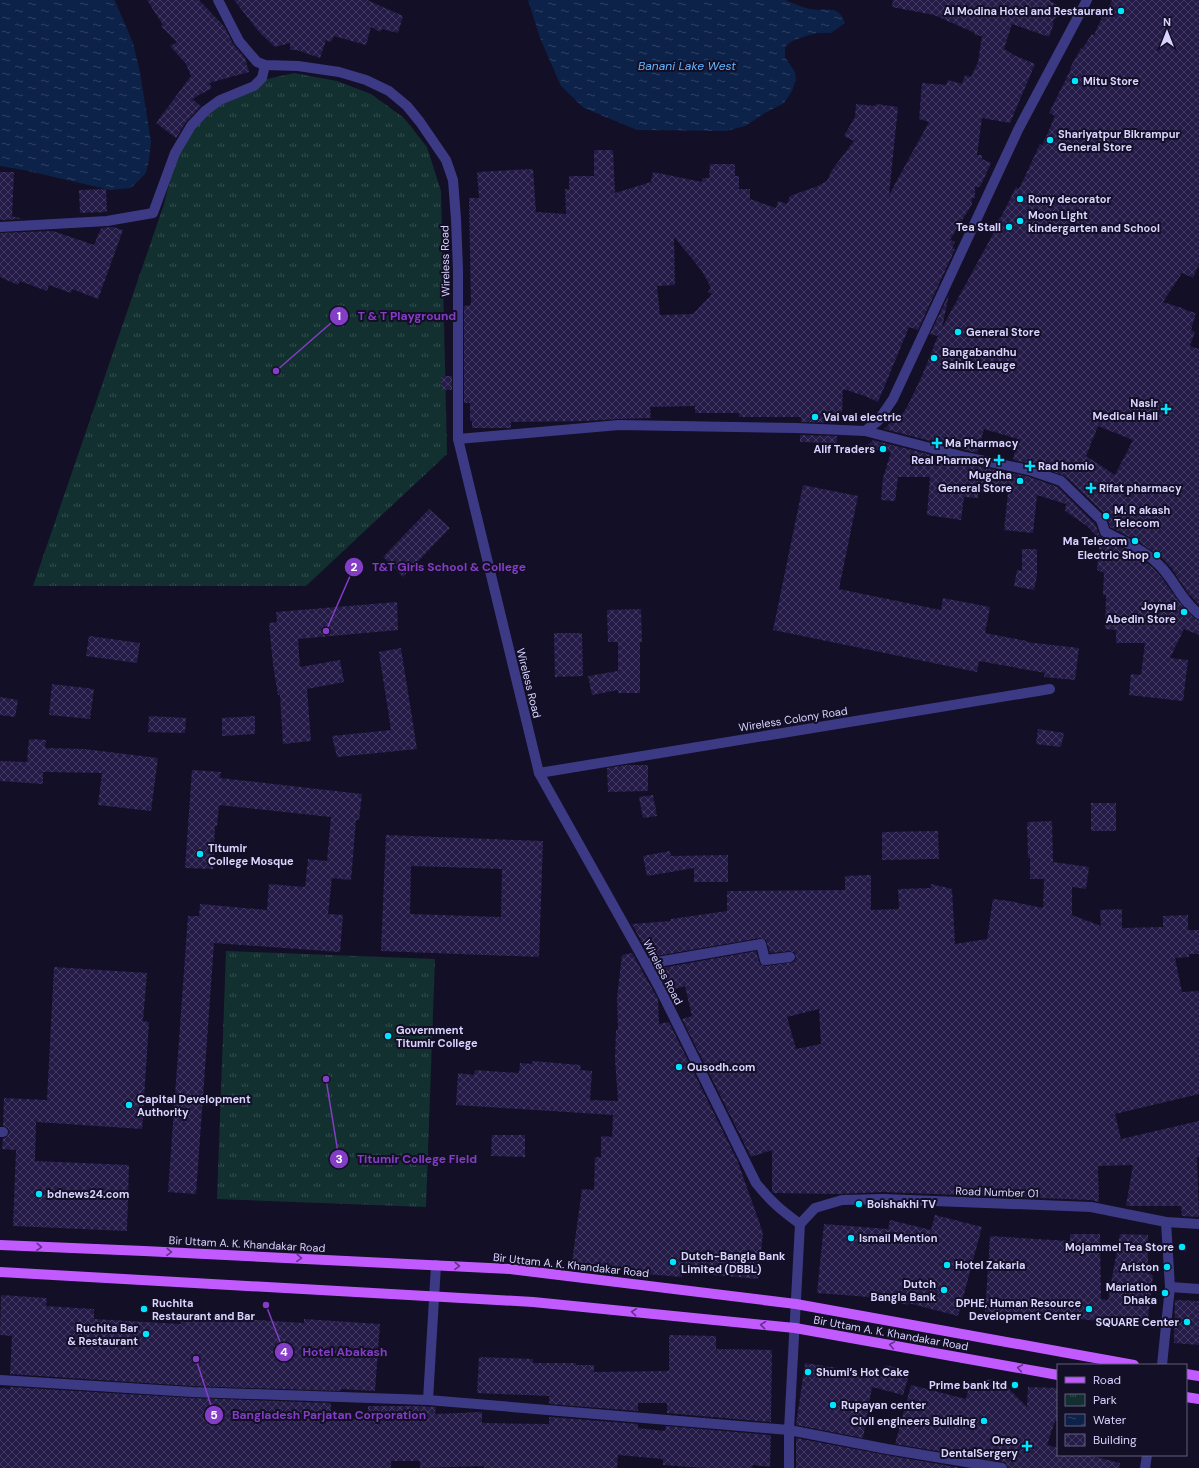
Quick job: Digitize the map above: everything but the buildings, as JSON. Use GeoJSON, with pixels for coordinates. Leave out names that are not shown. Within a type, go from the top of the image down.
{"type":"FeatureCollection","features":[{"type":"Feature","properties":{"kind":"main road","name":"Bir Uttam A. K. Khandakar Road"},"geometry":{"type":"LineString","coordinates":[[0,1245],[510,1269],[796,1304],[1128,1364]]}},
{"type":"Feature","properties":{"kind":"main road","name":"Bir Uttam A. K. Khandakar Road"},"geometry":{"type":"LineString","coordinates":[[0,1272],[532,1302],[795,1328],[1057,1375]]}},
{"type":"Feature","properties":{"kind":"main road"},"geometry":{"type":"LineString","coordinates":[[1187,1374],[1199,1376]]}},
{"type":"Feature","properties":{"kind":"main road"},"geometry":{"type":"LineString","coordinates":[[1187,1397],[1199,1398]]}},
{"type":"Feature","properties":{"kind":"street"},"geometry":{"type":"LineString","coordinates":[[0,227],[108,221],[153,213],[175,153],[191,126],[205,111],[220,100],[254,86],[262,78],[265,65],[257,62],[239,41],[218,0]]}},
{"type":"Feature","properties":{"kind":"street"},"geometry":{"type":"LineString","coordinates":[[865,431],[878,421],[893,400],[1018,130],[1087,0]]}},
{"type":"Feature","properties":{"kind":"street","name":"Wireless Road"},"geometry":{"type":"LineString","coordinates":[[265,65],[298,66],[339,72],[366,80],[389,91],[408,106],[432,138],[446,160],[453,180],[456,218],[458,270],[458,439],[539,773],[659,987],[756,1183],[777,1208],[800,1224]]}},
{"type":"Feature","properties":{"kind":"street"},"geometry":{"type":"LineString","coordinates":[[458,439],[618,425],[796,428],[865,431],[966,457],[1029,470],[1061,481],[1101,520],[1105,532],[1151,556],[1164,569],[1182,597],[1199,614]]}},
{"type":"Feature","properties":{"kind":"street","name":"Wireless Colony Road"},"geometry":{"type":"LineString","coordinates":[[539,773],[1050,689]]}},
{"type":"Feature","properties":{"kind":"street"},"geometry":{"type":"LineString","coordinates":[[646,964],[761,944],[765,960],[790,956]]}},
{"type":"Feature","properties":{"kind":"street","name":"Road Number 01"},"geometry":{"type":"LineString","coordinates":[[800,1224],[816,1208],[842,1200],[883,1199],[1091,1207],[1166,1222],[1199,1224]]}},
{"type":"Feature","properties":{"kind":"street"},"geometry":{"type":"LineString","coordinates":[[1162,1364],[1170,1286],[1166,1222]]}},
{"type":"Feature","properties":{"kind":"street"},"geometry":{"type":"LineString","coordinates":[[789,1468],[789,1430],[800,1224]]}},
{"type":"Feature","properties":{"kind":"street"},"geometry":{"type":"LineString","coordinates":[[428,1400],[436,1265]]}},
{"type":"Feature","properties":{"kind":"street"},"geometry":{"type":"LineString","coordinates":[[1170,1286],[1199,1289]]}},
{"type":"Feature","properties":{"kind":"street"},"geometry":{"type":"LineString","coordinates":[[0,1380],[192,1392],[428,1400],[789,1430],[887,1449],[1002,1468]]}},
{"type":"Feature","properties":{"kind":"street"},"geometry":{"type":"LineString","coordinates":[[1145,1468],[1147,1456]]}},
{"type":"Feature","properties":{"kind":"green space"},"geometry":{"type":"Polygon","coordinates":[[[294,73],[337,81],[371,94],[404,118],[427,147],[441,191],[447,454],[306,586],[33,586],[164,204],[176,156],[190,133],[213,108],[254,82],[294,73]]]}},
{"type":"Feature","properties":{"kind":"green space"},"geometry":{"type":"Polygon","coordinates":[[[226,951],[435,959],[426,1207],[217,1199],[226,951]]]}},
{"type":"Feature","properties":{"kind":"water"},"geometry":{"type":"Polygon","coordinates":[[[0,0],[115,1],[133,43],[140,72],[151,142],[146,173],[131,188],[110,190],[24,170],[0,166],[0,0]]]}},
{"type":"Feature","properties":{"kind":"water","name":"Banani Lake West"},"geometry":{"type":"Polygon","coordinates":[[[528,0],[785,0],[810,9],[835,11],[839,13],[845,23],[831,33],[817,33],[806,36],[792,41],[785,47],[785,57],[795,72],[796,79],[792,91],[784,103],[745,126],[726,131],[637,130],[584,108],[561,86],[540,38],[528,0]]]}},
{"type":"Feature","properties":{"kind":"place","name":"Al Modina Hotel and Restaurant"},"geometry":{"type":"Point","coordinates":[1121,11]}},
{"type":"Feature","properties":{"kind":"place","name":"Mitu Store"},"geometry":{"type":"Point","coordinates":[1075,81]}},
{"type":"Feature","properties":{"kind":"place","name":"Shariyatpur Bikrampur General Store"},"geometry":{"type":"Point","coordinates":[1050,140]}},
{"type":"Feature","properties":{"kind":"place","name":"Rony decorator"},"geometry":{"type":"Point","coordinates":[1020,199]}},
{"type":"Feature","properties":{"kind":"place","name":"Moon Light kindergarten and School"},"geometry":{"type":"Point","coordinates":[1020,221]}},
{"type":"Feature","properties":{"kind":"place","name":"Tea Stall"},"geometry":{"type":"Point","coordinates":[1009,227]}},
{"type":"Feature","properties":{"kind":"place","name":"General Store"},"geometry":{"type":"Point","coordinates":[958,332]}},
{"type":"Feature","properties":{"kind":"place","name":"Bangabandhu Sainik Leauge"},"geometry":{"type":"Point","coordinates":[934,358]}},
{"type":"Feature","properties":{"kind":"place","name":"T & T Playground"},"geometry":{"type":"Point","coordinates":[276,371]}},
{"type":"Feature","properties":{"kind":"place","name":"Nasir Medical Hall"},"geometry":{"type":"Point","coordinates":[1166,409]}},
{"type":"Feature","properties":{"kind":"place","name":"Vai vai electric"},"geometry":{"type":"Point","coordinates":[815,417]}},
{"type":"Feature","properties":{"kind":"place","name":"Ma Pharmacy"},"geometry":{"type":"Point","coordinates":[937,443]}},
{"type":"Feature","properties":{"kind":"place","name":"Alif Traders"},"geometry":{"type":"Point","coordinates":[883,449]}},
{"type":"Feature","properties":{"kind":"place","name":"Real Pharmacy"},"geometry":{"type":"Point","coordinates":[999,460]}},
{"type":"Feature","properties":{"kind":"place","name":"Rad homio"},"geometry":{"type":"Point","coordinates":[1030,466]}},
{"type":"Feature","properties":{"kind":"place","name":"Mugdha General Store"},"geometry":{"type":"Point","coordinates":[1020,481]}},
{"type":"Feature","properties":{"kind":"place","name":"Rifat pharmacy"},"geometry":{"type":"Point","coordinates":[1091,488]}},
{"type":"Feature","properties":{"kind":"place","name":"M. R akash Telecom"},"geometry":{"type":"Point","coordinates":[1106,516]}},
{"type":"Feature","properties":{"kind":"place","name":"Ma Telecom"},"geometry":{"type":"Point","coordinates":[1135,541]}},
{"type":"Feature","properties":{"kind":"place","name":"Electric Shop"},"geometry":{"type":"Point","coordinates":[1157,555]}},
{"type":"Feature","properties":{"kind":"place","name":"Joynal Abedin Store"},"geometry":{"type":"Point","coordinates":[1184,612]}},
{"type":"Feature","properties":{"kind":"place","name":"T&T Girls School & College"},"geometry":{"type":"Point","coordinates":[326,631]}},
{"type":"Feature","properties":{"kind":"place","name":"Titumir College Mosque"},"geometry":{"type":"Point","coordinates":[200,854]}},
{"type":"Feature","properties":{"kind":"place","name":"Government Titumir College"},"geometry":{"type":"Point","coordinates":[388,1036]}},
{"type":"Feature","properties":{"kind":"place","name":"Ousodh.com"},"geometry":{"type":"Point","coordinates":[679,1067]}},
{"type":"Feature","properties":{"kind":"place","name":"Titumir College Field"},"geometry":{"type":"Point","coordinates":[326,1079]}},
{"type":"Feature","properties":{"kind":"place","name":"Capital Development Authority"},"geometry":{"type":"Point","coordinates":[129,1105]}},
{"type":"Feature","properties":{"kind":"place","name":"bdnews24.com"},"geometry":{"type":"Point","coordinates":[39,1194]}},
{"type":"Feature","properties":{"kind":"place","name":"Boishakhi TV"},"geometry":{"type":"Point","coordinates":[859,1204]}},
{"type":"Feature","properties":{"kind":"place","name":"Ismail Mention"},"geometry":{"type":"Point","coordinates":[851,1238]}},
{"type":"Feature","properties":{"kind":"place","name":"Mojammel Tea Store"},"geometry":{"type":"Point","coordinates":[1182,1247]}},
{"type":"Feature","properties":{"kind":"place","name":"Dutch-Bangla Bank Limited (DBBL)"},"geometry":{"type":"Point","coordinates":[673,1262]}},
{"type":"Feature","properties":{"kind":"place","name":"Hotel Zakaria"},"geometry":{"type":"Point","coordinates":[947,1265]}},
{"type":"Feature","properties":{"kind":"place","name":"Ariston"},"geometry":{"type":"Point","coordinates":[1167,1267]}},
{"type":"Feature","properties":{"kind":"place","name":"Dutch Bangla Bank"},"geometry":{"type":"Point","coordinates":[944,1290]}},
{"type":"Feature","properties":{"kind":"place","name":"Mariation Dhaka"},"geometry":{"type":"Point","coordinates":[1165,1293]}},
{"type":"Feature","properties":{"kind":"place","name":"Hotel Abakash"},"geometry":{"type":"Point","coordinates":[266,1305]}},
{"type":"Feature","properties":{"kind":"place","name":"Ruchita Restaurant and Bar"},"geometry":{"type":"Point","coordinates":[144,1309]}},
{"type":"Feature","properties":{"kind":"place","name":"DPHE, Human Resource Development Center"},"geometry":{"type":"Point","coordinates":[1089,1309]}},
{"type":"Feature","properties":{"kind":"place","name":"SQUARE Center"},"geometry":{"type":"Point","coordinates":[1187,1322]}},
{"type":"Feature","properties":{"kind":"place","name":"Ruchita Bar & Restaurant"},"geometry":{"type":"Point","coordinates":[146,1334]}},
{"type":"Feature","properties":{"kind":"place","name":"Bangladesh Parjatan Corporation"},"geometry":{"type":"Point","coordinates":[196,1359]}},
{"type":"Feature","properties":{"kind":"place","name":"Shumi’s Hot Cake"},"geometry":{"type":"Point","coordinates":[808,1372]}},
{"type":"Feature","properties":{"kind":"place","name":"Prime bank ltd"},"geometry":{"type":"Point","coordinates":[1015,1385]}},
{"type":"Feature","properties":{"kind":"place","name":"Rupayan center"},"geometry":{"type":"Point","coordinates":[833,1405]}},
{"type":"Feature","properties":{"kind":"place","name":"Civil engineers Building"},"geometry":{"type":"Point","coordinates":[984,1421]}},
{"type":"Feature","properties":{"kind":"place","name":"Oreo DentalSergery"},"geometry":{"type":"Point","coordinates":[1027,1446]}}]}
